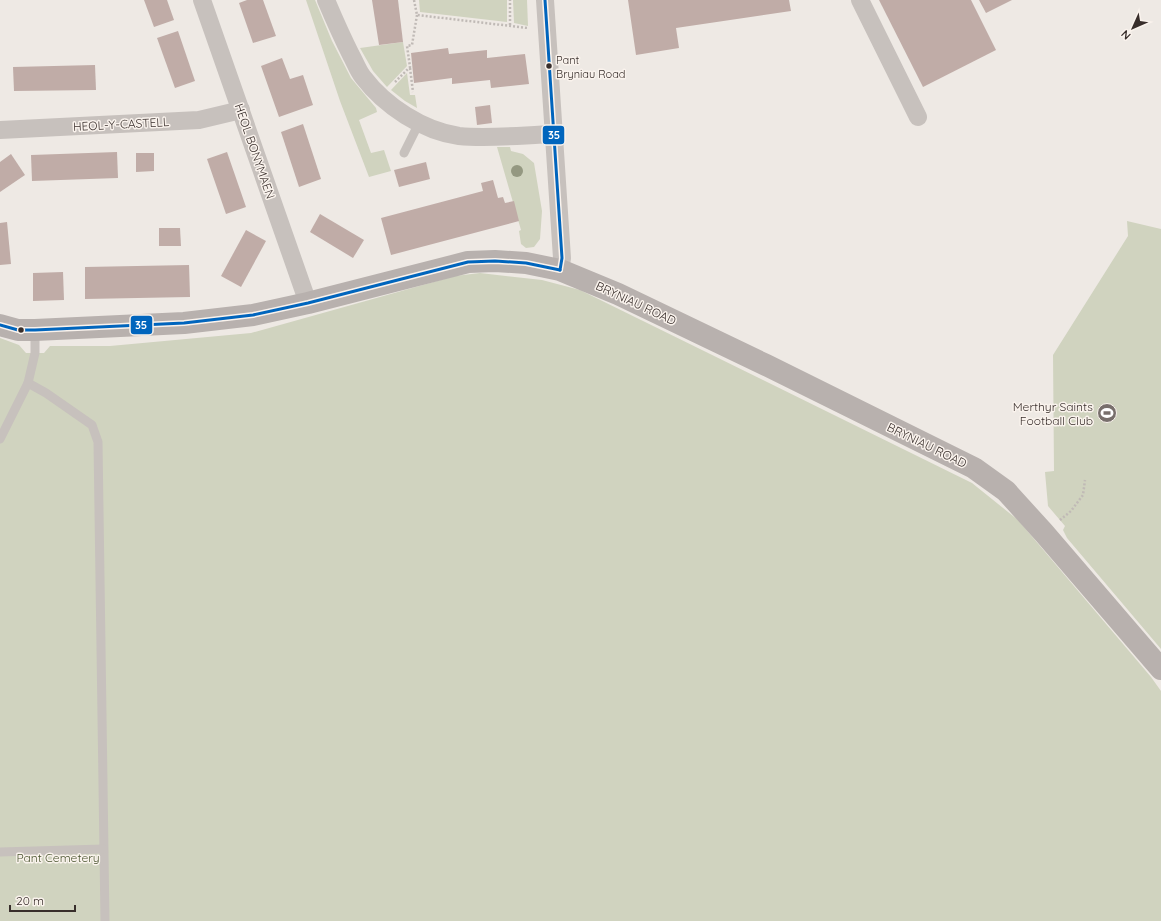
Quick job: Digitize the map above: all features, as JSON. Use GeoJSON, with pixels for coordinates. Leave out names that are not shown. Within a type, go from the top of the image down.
{"type":"FeatureCollection","features":[{"type":"Feature","properties":{"kind":"street","name":"HEOL BONYMAEN"},"geometry":{"type":"LineString","coordinates":[[202,0],[308,303]]}},
{"type":"Feature","properties":{"kind":"street"},"geometry":{"type":"LineString","coordinates":[[326,0],[336,26],[362,76],[380,97],[419,123],[458,135],[480,137],[554,134]]}},
{"type":"Feature","properties":{"kind":"street"},"geometry":{"type":"LineString","coordinates":[[545,0],[562,258],[560,270]]}},
{"type":"Feature","properties":{"kind":"street"},"geometry":{"type":"LineString","coordinates":[[860,0],[918,117]]}},
{"type":"Feature","properties":{"kind":"street","name":"HEOL-Y-CASTELL"},"geometry":{"type":"LineString","coordinates":[[0,130],[199,120],[241,110]]}},
{"type":"Feature","properties":{"kind":"street","name":"BRYNIAU ROAD"},"geometry":{"type":"LineString","coordinates":[[0,325],[18,330],[35,330],[184,323],[253,315],[308,303],[468,262],[495,261],[526,263],[560,270],[626,297],[974,468],[1006,491],[1161,669]]}},
{"type":"Feature","properties":{"kind":"lane"},"geometry":{"type":"LineString","coordinates":[[404,153],[419,123]]}},
{"type":"Feature","properties":{"kind":"lane"},"geometry":{"type":"LineString","coordinates":[[0,439],[28,383],[35,353],[35,330]]}},
{"type":"Feature","properties":{"kind":"lane"},"geometry":{"type":"LineString","coordinates":[[28,383],[46,393],[92,425],[98,442],[105,921]]}},
{"type":"Feature","properties":{"kind":"lane"},"geometry":{"type":"LineString","coordinates":[[0,852],[103,849]]}},
{"type":"Feature","properties":{"kind":"path"},"geometry":{"type":"LineString","coordinates":[[413,92],[407,46],[412,45],[417,16],[414,0]]}},
{"type":"Feature","properties":{"kind":"path"},"geometry":{"type":"LineString","coordinates":[[510,0],[510,26]]}},
{"type":"Feature","properties":{"kind":"path"},"geometry":{"type":"LineString","coordinates":[[417,16],[533,29]]}},
{"type":"Feature","properties":{"kind":"path"},"geometry":{"type":"LineString","coordinates":[[398,79],[410,67]]}},
{"type":"Feature","properties":{"kind":"path"},"geometry":{"type":"LineString","coordinates":[[1044,533],[1072,510],[1083,495],[1085,480]]}},
{"type":"Feature","properties":{"kind":"green space"},"geometry":{"type":"Polygon","coordinates":[[[306,0],[315,0],[332,41],[351,78],[376,108],[377,112],[359,120],[371,153],[384,150],[391,171],[369,177],[340,101],[306,0]]]}},
{"type":"Feature","properties":{"kind":"green space"},"geometry":{"type":"Polygon","coordinates":[[[419,0],[507,0],[507,22],[420,12],[419,0]]]}},
{"type":"Feature","properties":{"kind":"green space"},"geometry":{"type":"Polygon","coordinates":[[[513,0],[527,0],[528,26],[514,23],[513,0]]]}},
{"type":"Feature","properties":{"kind":"green space"},"geometry":{"type":"Polygon","coordinates":[[[403,42],[407,66],[387,87],[373,71],[360,48],[403,42]]]}},
{"type":"Feature","properties":{"kind":"green space"},"geometry":{"type":"Polygon","coordinates":[[[407,73],[410,95],[415,95],[417,108],[391,90],[407,73]]]}},
{"type":"Feature","properties":{"kind":"green space"},"geometry":{"type":"Polygon","coordinates":[[[497,147],[510,147],[511,151],[523,154],[534,163],[542,211],[540,239],[534,247],[526,248],[521,244],[519,231],[521,230],[497,147]]]}},
{"type":"Feature","properties":{"kind":"green space","name":"Merthyr Saints Football Club"},"geometry":{"type":"Polygon","coordinates":[[[1127,221],[1161,229],[1161,649],[1067,538],[1063,530],[1065,526],[1048,506],[1045,472],[1054,471],[1053,355],[1128,236],[1127,221]]]}},
{"type":"Feature","properties":{"kind":"green space","name":"Pant Cemetery"},"geometry":{"type":"Polygon","coordinates":[[[480,273],[542,280],[580,290],[972,483],[1018,520],[1151,677],[1161,691],[1161,921],[0,921],[0,338],[19,345],[26,353],[44,353],[50,346],[110,346],[251,333],[455,276],[480,273]]]}},
{"type":"Feature","properties":{"kind":"building"},"geometry":{"type":"Polygon","coordinates":[[[144,0],[167,0],[174,20],[154,27],[144,0]]]}},
{"type":"Feature","properties":{"kind":"building"},"geometry":{"type":"Polygon","coordinates":[[[247,0],[263,0],[276,36],[253,43],[239,3],[247,0]]]}},
{"type":"Feature","properties":{"kind":"building"},"geometry":{"type":"Polygon","coordinates":[[[372,0],[398,0],[403,42],[379,45],[372,0]]]}},
{"type":"Feature","properties":{"kind":"building"},"geometry":{"type":"Polygon","coordinates":[[[628,0],[789,0],[791,11],[676,28],[679,48],[636,55],[628,0]]]}},
{"type":"Feature","properties":{"kind":"building"},"geometry":{"type":"Polygon","coordinates":[[[879,0],[971,0],[996,50],[923,87],[879,0]]]}},
{"type":"Feature","properties":{"kind":"building"},"geometry":{"type":"Polygon","coordinates":[[[979,0],[1012,0],[986,13],[979,0]]]}},
{"type":"Feature","properties":{"kind":"building"},"geometry":{"type":"Polygon","coordinates":[[[178,31],[195,81],[175,88],[157,38],[178,31]]]}},
{"type":"Feature","properties":{"kind":"building"},"geometry":{"type":"Polygon","coordinates":[[[448,48],[449,54],[487,50],[487,58],[525,54],[529,84],[491,88],[490,80],[452,84],[452,78],[414,83],[411,53],[448,48]]]}},
{"type":"Feature","properties":{"kind":"building"},"geometry":{"type":"Polygon","coordinates":[[[282,58],[290,79],[303,75],[313,105],[279,117],[261,66],[282,58]]]}},
{"type":"Feature","properties":{"kind":"building"},"geometry":{"type":"Polygon","coordinates":[[[95,65],[96,90],[14,91],[13,67],[95,65]]]}},
{"type":"Feature","properties":{"kind":"building"},"geometry":{"type":"Polygon","coordinates":[[[490,105],[492,123],[477,125],[475,107],[490,105]]]}},
{"type":"Feature","properties":{"kind":"building"},"geometry":{"type":"Polygon","coordinates":[[[303,124],[321,179],[299,187],[281,132],[303,124]]]}},
{"type":"Feature","properties":{"kind":"building"},"geometry":{"type":"Polygon","coordinates":[[[117,152],[118,178],[32,181],[31,155],[117,152]]]}},
{"type":"Feature","properties":{"kind":"building"},"geometry":{"type":"Polygon","coordinates":[[[227,152],[246,207],[226,214],[207,159],[227,152]]]}},
{"type":"Feature","properties":{"kind":"building"},"geometry":{"type":"Polygon","coordinates":[[[136,153],[154,153],[154,171],[136,172],[136,153]]]}},
{"type":"Feature","properties":{"kind":"building"},"geometry":{"type":"Polygon","coordinates":[[[11,154],[25,175],[0,192],[0,162],[11,154]]]}},
{"type":"Feature","properties":{"kind":"building"},"geometry":{"type":"Polygon","coordinates":[[[426,162],[430,179],[399,187],[394,170],[426,162]]]}},
{"type":"Feature","properties":{"kind":"building"},"geometry":{"type":"Polygon","coordinates":[[[493,180],[498,198],[503,197],[505,203],[514,201],[519,221],[391,255],[381,218],[483,191],[481,183],[493,180]]]}},
{"type":"Feature","properties":{"kind":"building"},"geometry":{"type":"Polygon","coordinates":[[[320,214],[364,240],[353,258],[310,232],[320,214]]]}},
{"type":"Feature","properties":{"kind":"building"},"geometry":{"type":"Polygon","coordinates":[[[7,222],[11,264],[0,265],[0,223],[7,222]]]}},
{"type":"Feature","properties":{"kind":"building"},"geometry":{"type":"Polygon","coordinates":[[[159,228],[180,228],[181,246],[159,246],[159,228]]]}},
{"type":"Feature","properties":{"kind":"building"},"geometry":{"type":"Polygon","coordinates":[[[246,230],[266,241],[241,287],[221,276],[246,230]]]}},
{"type":"Feature","properties":{"kind":"building"},"geometry":{"type":"Polygon","coordinates":[[[189,265],[190,297],[85,299],[85,267],[189,265]]]}},
{"type":"Feature","properties":{"kind":"building"},"geometry":{"type":"Polygon","coordinates":[[[63,272],[64,300],[33,301],[33,273],[63,272]]]}},
{"type":"Feature","properties":{"kind":"transit line","name":"35"},"geometry":{"type":"LineString","coordinates":[[545,0],[562,258],[560,270]]}},
{"type":"Feature","properties":{"kind":"transit line","name":"35"},"geometry":{"type":"LineString","coordinates":[[0,325],[18,330],[35,330],[184,323],[253,315],[308,303],[468,262],[495,261],[526,263],[560,270]]}},
{"type":"Feature","properties":{"kind":"place","name":"Pant Bryniau Road"},"geometry":{"type":"Point","coordinates":[549,66]}},
{"type":"Feature","properties":{"kind":"place","name":"Merthyr Saints Football Club"},"geometry":{"type":"Point","coordinates":[1107,413]}}]}
